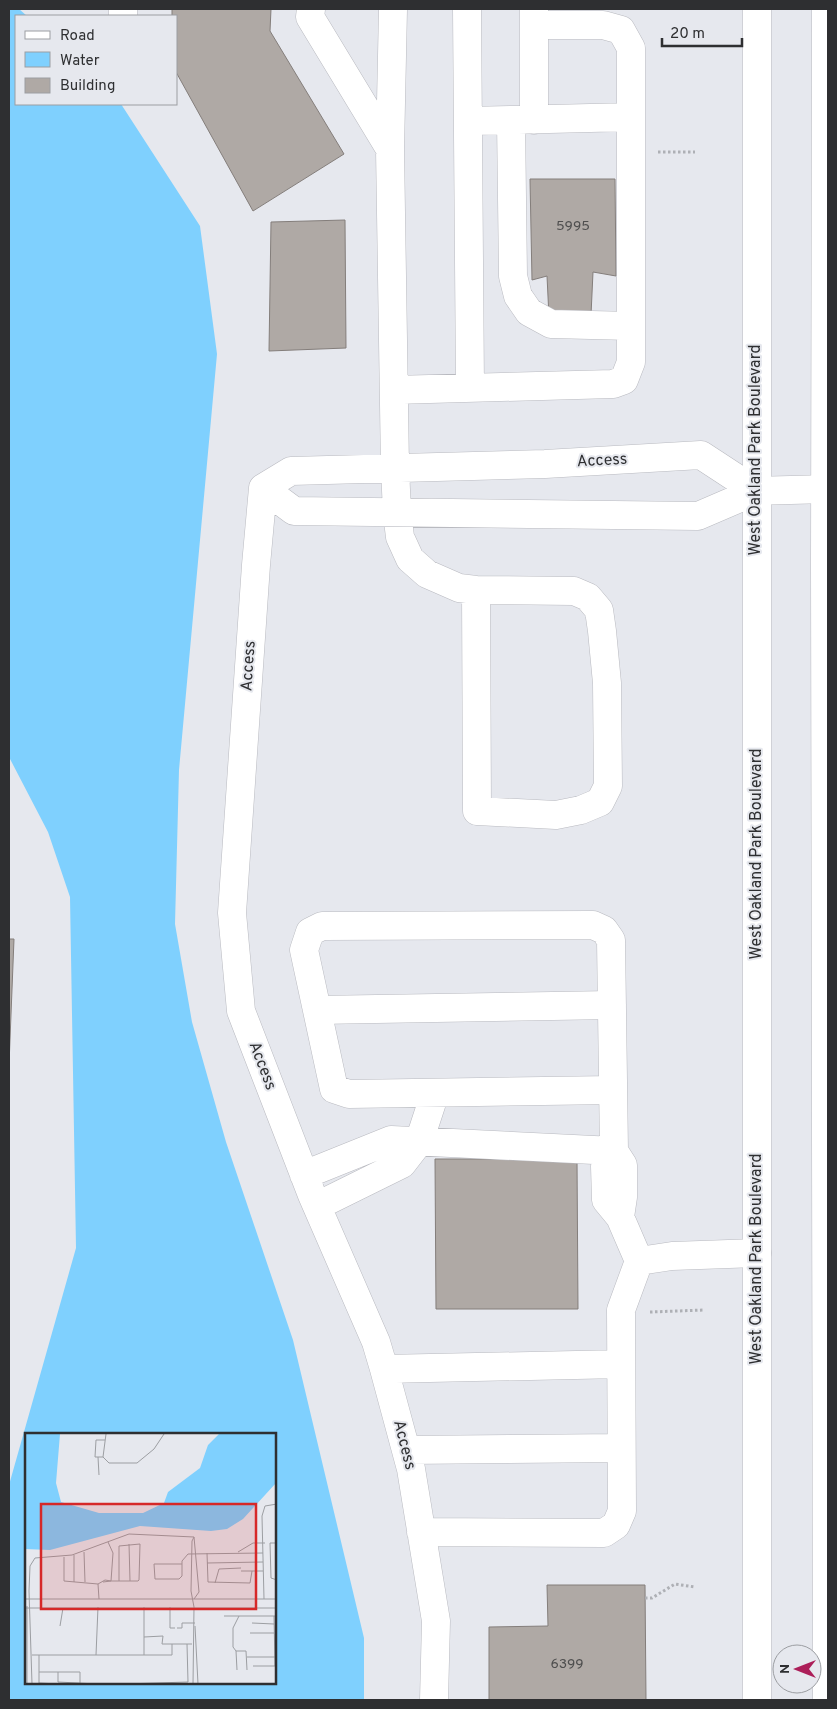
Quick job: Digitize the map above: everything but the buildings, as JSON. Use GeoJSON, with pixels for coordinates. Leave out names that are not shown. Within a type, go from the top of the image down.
{"type":"FeatureCollection","features":[{"type":"Feature","properties":{"kind":"main road"},"geometry":{"type":"LineString","coordinates":[[310,9],[310,17],[390,149]]}},
{"type":"Feature","properties":{"kind":"main road"},"geometry":{"type":"LineString","coordinates":[[394,9],[390,149],[395,468],[400,538],[410,559],[427,574],[459,588],[476,590],[574,591],[588,597],[599,610],[607,683],[608,776],[608,786],[600,802],[581,810],[556,814],[477,811],[476,590]]}},
{"type":"Feature","properties":{"kind":"main road"},"geometry":{"type":"LineString","coordinates":[[467,9],[470,388]]}},
{"type":"Feature","properties":{"kind":"main road","name":"West Oakland Park Boulevard"},"geometry":{"type":"LineString","coordinates":[[757,9],[757,1700]]}},
{"type":"Feature","properties":{"kind":"main road"},"geometry":{"type":"LineString","coordinates":[[826,9],[827,1700]]}},
{"type":"Feature","properties":{"kind":"main road"},"geometry":{"type":"LineString","coordinates":[[394,390],[613,384],[624,380],[631,362],[631,326],[631,48],[622,30],[534,17],[522,120],[513,276],[518,296],[529,312],[551,324],[631,326]]}},
{"type":"Feature","properties":{"kind":"main road"},"geometry":{"type":"LineString","coordinates":[[468,121],[631,117]]}},
{"type":"Feature","properties":{"kind":"main road","name":"Access"},"geometry":{"type":"LineString","coordinates":[[434,1700],[436,1621],[411,1469],[384,1369],[376,1342],[304,1175],[241,1011],[232,913],[263,488],[291,470],[546,464],[701,455],[756,491]]}},
{"type":"Feature","properties":{"kind":"main road"},"geometry":{"type":"LineString","coordinates":[[263,488],[294,511],[698,516],[756,491],[827,489]]}},
{"type":"Feature","properties":{"kind":"main road"},"geometry":{"type":"LineString","coordinates":[[421,1532],[604,1533],[616,1526],[622,1511],[622,1310],[639,1261],[620,1217],[606,1200],[605,1166],[614,1151],[614,1090],[611,940],[604,930],[593,925],[322,926],[310,932],[304,950],[334,1089],[349,1094],[614,1090]]}},
{"type":"Feature","properties":{"kind":"main road"},"geometry":{"type":"LineString","coordinates":[[317,1010],[612,1005]]}},
{"type":"Feature","properties":{"kind":"main road"},"geometry":{"type":"LineString","coordinates":[[317,1206],[402,1164],[419,1142],[435,1093]]}},
{"type":"Feature","properties":{"kind":"main road"},"geometry":{"type":"LineString","coordinates":[[304,1175],[391,1140],[614,1151]]}},
{"type":"Feature","properties":{"kind":"main road"},"geometry":{"type":"LineString","coordinates":[[639,1261],[672,1256],[757,1253]]}},
{"type":"Feature","properties":{"kind":"main road"},"geometry":{"type":"LineString","coordinates":[[384,1369],[622,1364]]}},
{"type":"Feature","properties":{"kind":"main road"},"geometry":{"type":"LineString","coordinates":[[406,1450],[622,1448]]}},
{"type":"Feature","properties":{"kind":"path"},"geometry":{"type":"LineString","coordinates":[[655,152],[695,152]]}},
{"type":"Feature","properties":{"kind":"path"},"geometry":{"type":"LineString","coordinates":[[646,1312],[704,1310]]}},
{"type":"Feature","properties":{"kind":"path"},"geometry":{"type":"LineString","coordinates":[[646,1598],[652,1598],[675,1584],[695,1587]]}},
{"type":"Feature","properties":{"kind":"water"},"geometry":{"type":"Polygon","coordinates":[[[9,9],[19,9],[26,15],[15,15],[15,105],[122,105],[200,226],[217,354],[179,770],[175,924],[192,1022],[226,1142],[293,1340],[364,1638],[364,1700],[9,1700],[9,1485],[76,1248],[70,897],[48,832],[9,757],[9,9]]]}}]}
